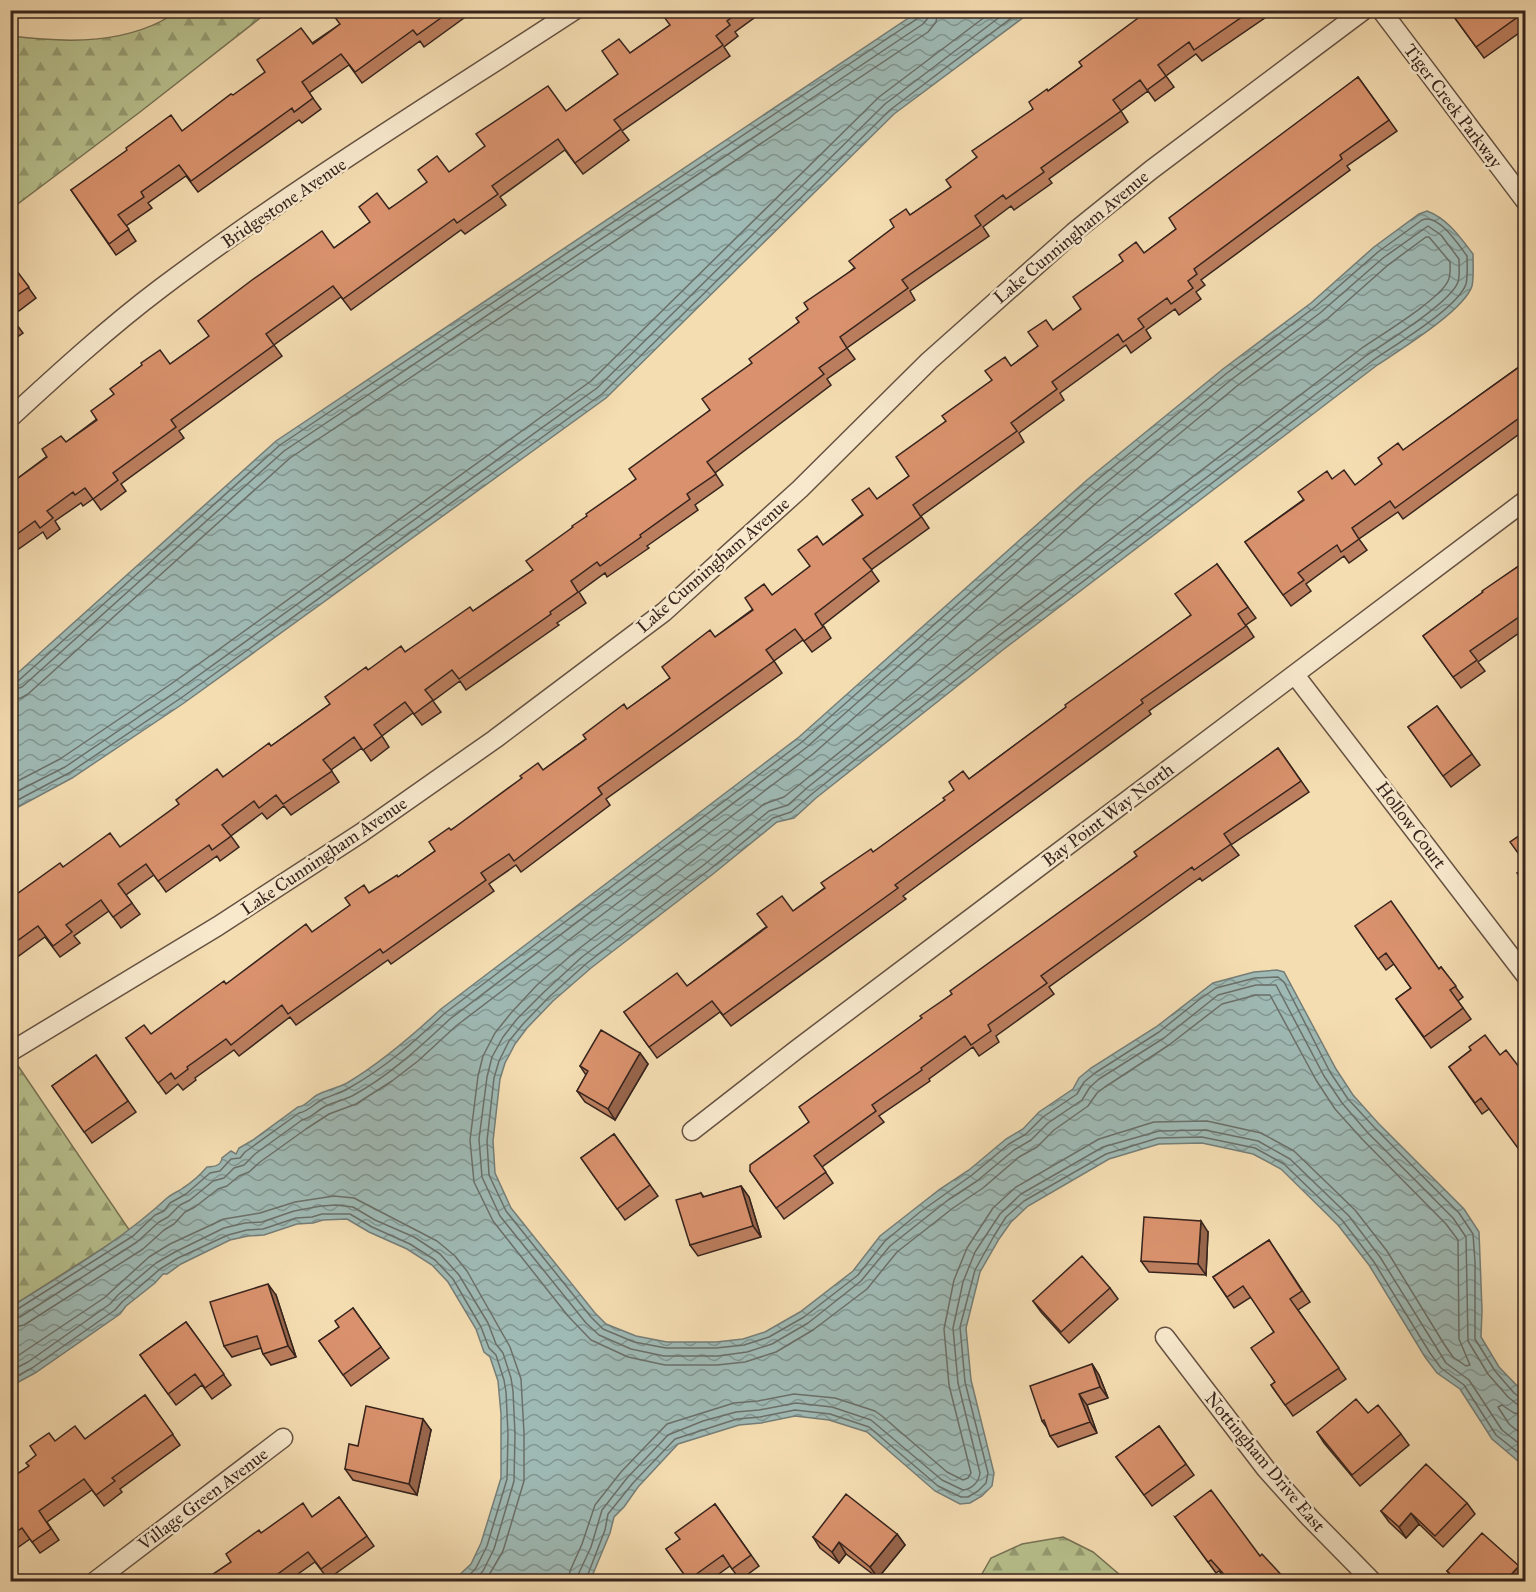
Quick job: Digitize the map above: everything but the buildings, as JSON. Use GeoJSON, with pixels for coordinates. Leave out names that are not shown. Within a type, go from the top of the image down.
{"type":"FeatureCollection","features":[{"type":"Feature","properties":{"kind":"street","name":"Bridgestone Avenue"},"geometry":{"type":"LineString","coordinates":[[10,418],[102,336],[161,288],[289,197],[575,10]]}},
{"type":"Feature","properties":{"kind":"street","name":"Lake Cunningham Avenue"},"geometry":{"type":"LineString","coordinates":[[10,1052],[219,926],[361,833],[495,739],[664,612],[800,489],[937,353],[1074,232],[1151,170],[1364,10]]}},
{"type":"Feature","properties":{"kind":"street","name":"Tiger Creek Parkway"},"geometry":{"type":"LineString","coordinates":[[1381,10],[1526,202]]}},
{"type":"Feature","properties":{"kind":"street","name":"Bay Point Way North"},"geometry":{"type":"LineString","coordinates":[[692,1131],[814,1036],[1526,500]]}},
{"type":"Feature","properties":{"kind":"street","name":"Hollow Court"},"geometry":{"type":"LineString","coordinates":[[1295,675],[1526,976]]}},
{"type":"Feature","properties":{"kind":"street","name":"Nottingham Drive East"},"geometry":{"type":"LineString","coordinates":[[1165,1337],[1266,1469],[1310,1518],[1373,1581]]}},
{"type":"Feature","properties":{"kind":"street","name":"Village Green Avenue"},"geometry":{"type":"LineString","coordinates":[[94,1581],[283,1438]]}},
{"type":"Feature","properties":{"kind":"green space"},"geometry":{"type":"Polygon","coordinates":[[[178,11],[269,11],[11,209],[11,36],[76,40],[119,36],[159,22],[178,11]]]}},
{"type":"Feature","properties":{"kind":"green space"},"geometry":{"type":"Polygon","coordinates":[[[10,1054],[130,1231],[11,1307],[10,1307],[10,1054]]]}},
{"type":"Feature","properties":{"kind":"green space"},"geometry":{"type":"Polygon","coordinates":[[[1063,1537],[1093,1552],[1127,1581],[978,1581],[991,1558],[1022,1544],[1063,1537]]]}},
{"type":"Feature","properties":{"kind":"water"},"geometry":{"type":"Polygon","coordinates":[[[919,11],[1032,11],[894,114],[606,398],[184,703],[72,778],[11,811],[11,679],[276,441],[919,11]]]}},
{"type":"Feature","properties":{"kind":"water"},"geometry":{"type":"Polygon","coordinates":[[[1427,211],[1447,224],[1473,254],[1472,286],[1457,307],[1004,649],[794,818],[777,822],[591,968],[553,1001],[527,1028],[505,1063],[500,1079],[493,1141],[495,1173],[511,1208],[606,1324],[636,1336],[667,1342],[716,1342],[743,1339],[765,1332],[800,1312],[853,1271],[880,1236],[940,1189],[969,1170],[1006,1139],[1023,1129],[1039,1112],[1073,1089],[1079,1078],[1091,1068],[1156,1027],[1213,983],[1254,972],[1277,970],[1284,972],[1336,1069],[1353,1095],[1464,1209],[1479,1232],[1481,1337],[1499,1367],[1525,1394],[1525,1467],[1492,1439],[1460,1389],[1437,1373],[1369,1265],[1338,1225],[1281,1169],[1253,1154],[1202,1143],[1159,1144],[1109,1159],[1028,1206],[1011,1222],[999,1239],[980,1272],[966,1328],[971,1380],[994,1473],[992,1486],[982,1496],[970,1503],[960,1504],[935,1491],[867,1432],[829,1420],[795,1416],[739,1425],[678,1444],[614,1517],[610,1533],[590,1581],[453,1581],[471,1564],[481,1543],[501,1478],[501,1414],[498,1381],[490,1357],[484,1352],[476,1329],[448,1282],[432,1265],[407,1249],[347,1219],[297,1224],[264,1235],[230,1240],[181,1264],[167,1274],[163,1274],[120,1314],[35,1373],[11,1386],[11,1307],[72,1269],[131,1228],[167,1198],[189,1184],[207,1167],[219,1164],[222,1158],[231,1151],[236,1154],[239,1148],[298,1107],[321,1093],[347,1083],[372,1067],[441,1009],[799,737],[1087,480],[1223,369],[1311,303],[1374,247],[1419,214],[1427,211]]]}}]}
